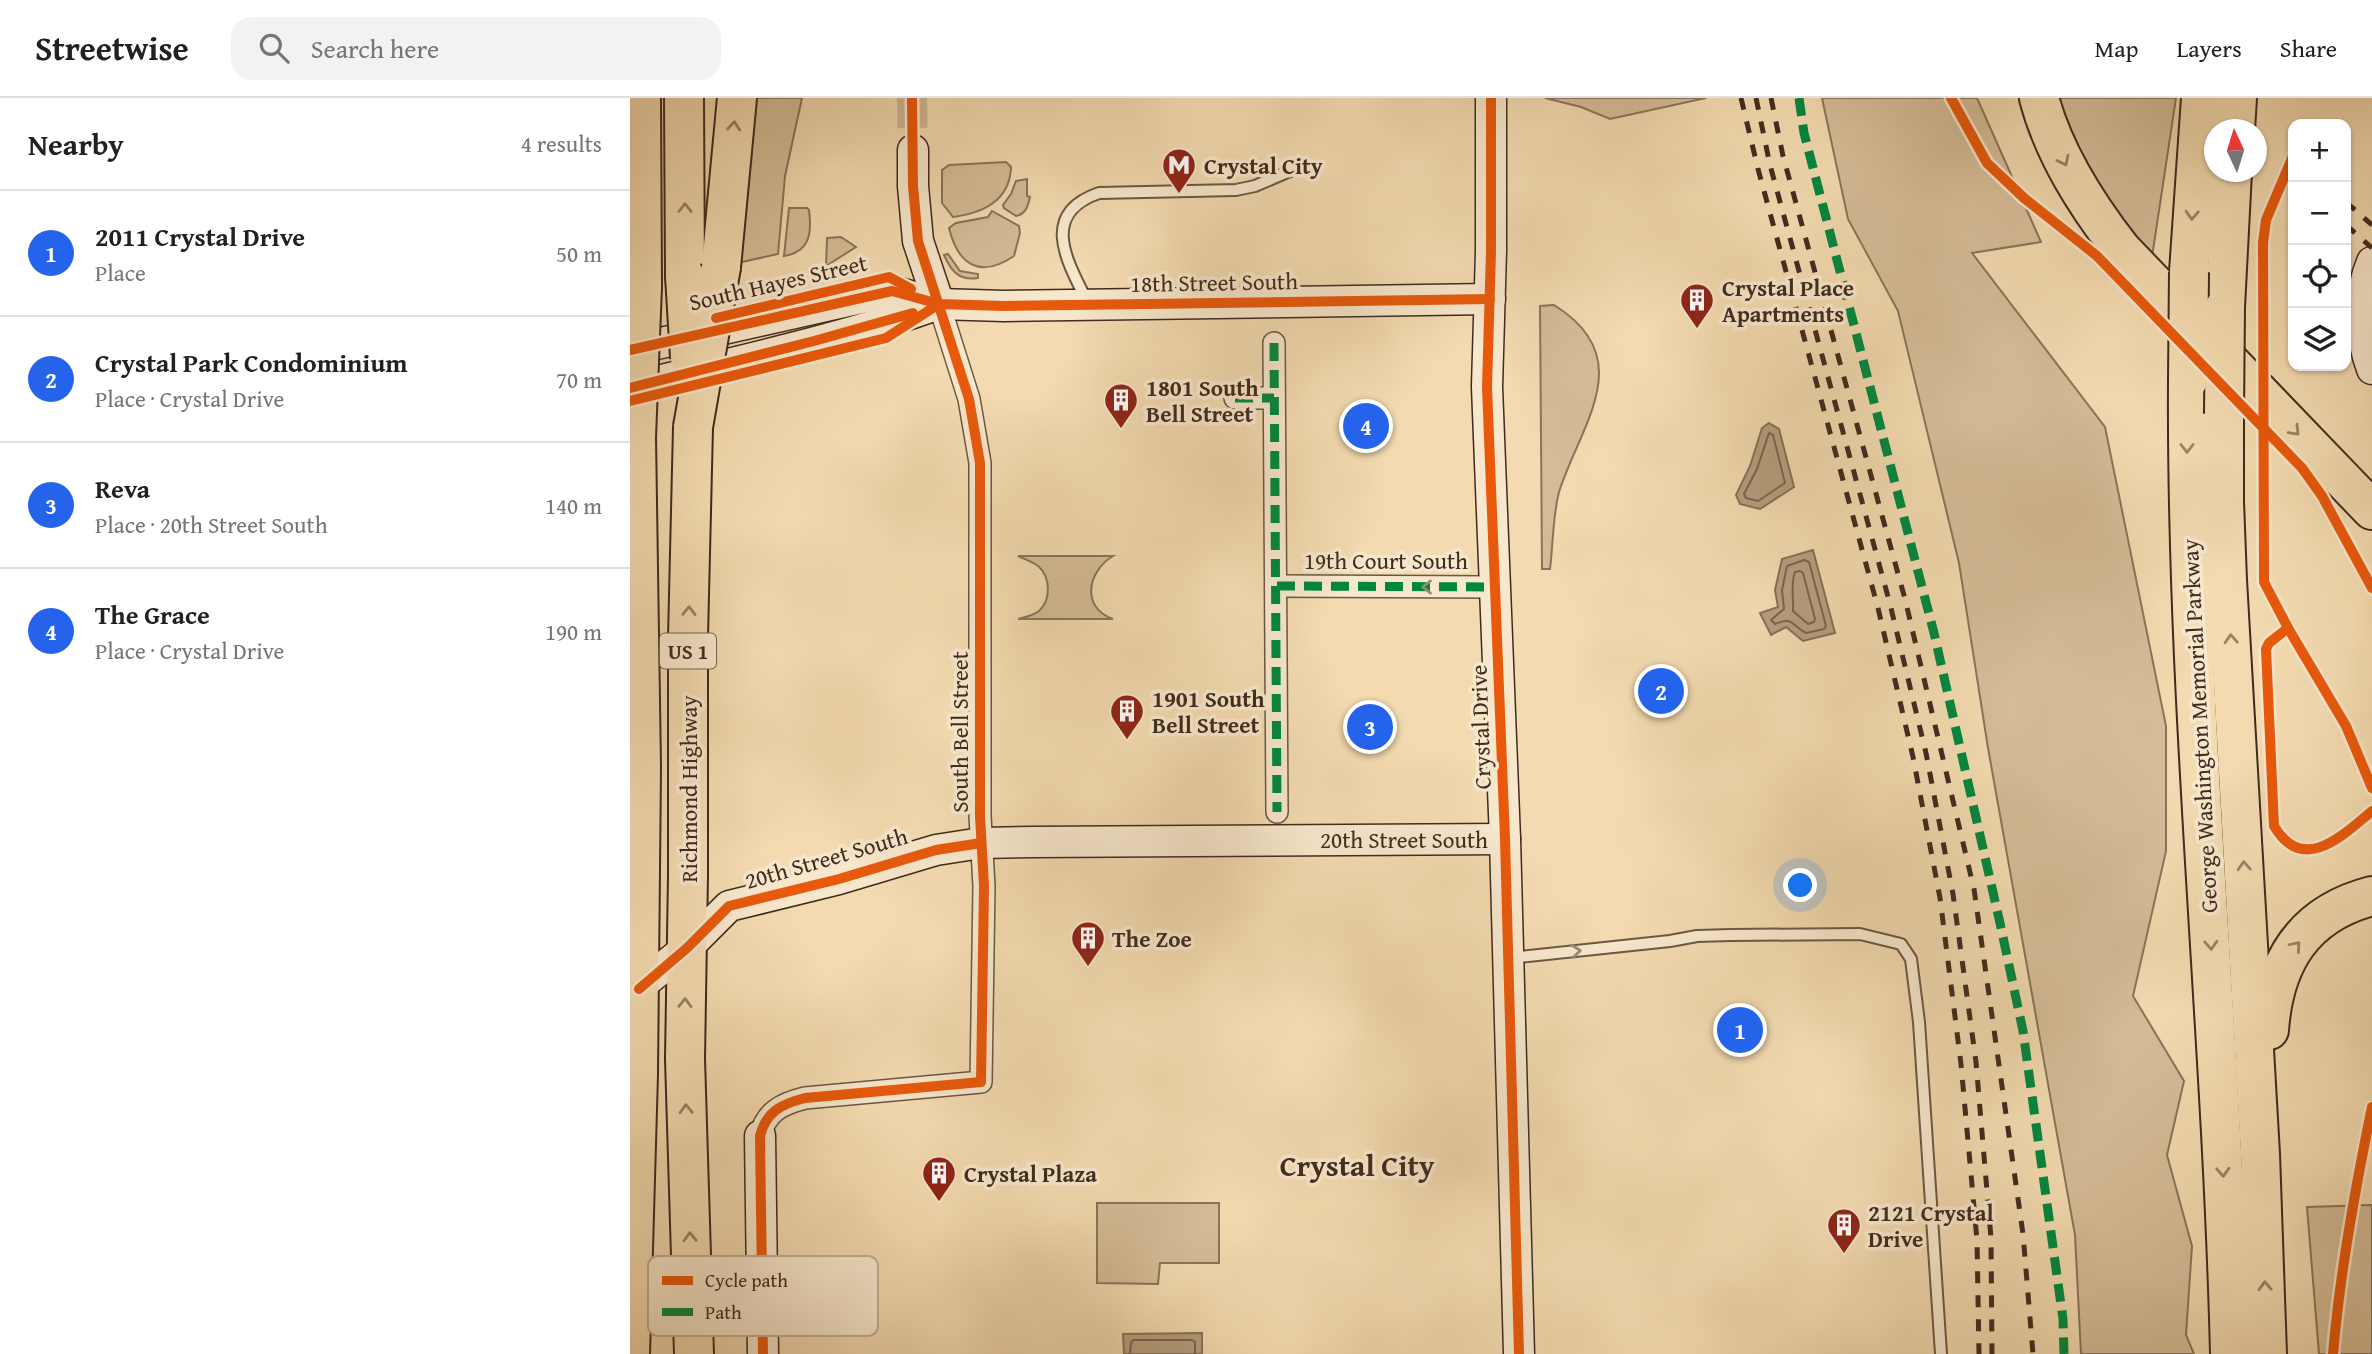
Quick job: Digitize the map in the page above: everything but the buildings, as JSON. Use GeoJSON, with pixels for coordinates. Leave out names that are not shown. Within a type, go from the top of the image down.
{"type":"FeatureCollection","features":[{"type":"Feature","properties":{"kind":"highway","name":"Richmond Highway"},"geometry":{"type":"LineString","coordinates":[[630,1354],[634,992],[641,767],[636,437],[642,287],[640,98]]}},
{"type":"Feature","properties":{"kind":"highway","name":"Richmond Highway"},"geometry":{"type":"LineString","coordinates":[[684,98],[703,272],[693,427],[688,637],[685,1059],[691,1256]]}},
{"type":"Feature","properties":{"kind":"highway"},"geometry":{"type":"LineString","coordinates":[[703,272],[737,98]]}},
{"type":"Feature","properties":{"kind":"highway"},"geometry":{"type":"LineString","coordinates":[[2039,98],[2049,128],[2070,173],[2101,223],[2121,249],[2372,510]]}},
{"type":"Feature","properties":{"kind":"highway","name":"George Washington Memorial Parkway"},"geometry":{"type":"LineString","coordinates":[[2201,98],[2189,272],[2188,538],[2219,1083],[2230,1354]]}},
{"type":"Feature","properties":{"kind":"highway"},"geometry":{"type":"LineString","coordinates":[[2236,119],[2238,98]]}},
{"type":"Feature","properties":{"kind":"highway","name":"George Washington Memorial Parkway"},"geometry":{"type":"LineString","coordinates":[[2231,182],[2225,307],[2224,502],[2260,1154],[2267,1354]]}},
{"type":"Feature","properties":{"kind":"highway"},"geometry":{"type":"LineString","coordinates":[[630,397],[636,437]]}},
{"type":"Feature","properties":{"kind":"highway"},"geometry":{"type":"LineString","coordinates":[[2260,1154],[2271,1005],[2281,970],[2289,953],[2313,927],[2344,906],[2372,896]]}},
{"type":"Feature","properties":{"kind":"highway","name":"Richmond Highway"},"geometry":{"type":"LineString","coordinates":[[693,1336],[694,1354]]}},
{"type":"Feature","properties":{"kind":"street","name":"Crystal Drive"},"geometry":{"type":"LineString","coordinates":[[1490,98],[1488,387],[1505,839],[1519,1354]]}},
{"type":"Feature","properties":{"kind":"street","name":"South Bell Street"},"geometry":{"type":"LineString","coordinates":[[760,1136],[763,1123],[769,1114],[788,1102],[805,1098],[981,1082],[984,886],[981,843],[980,463],[969,399],[918,241],[913,150]]}},
{"type":"Feature","properties":{"kind":"street"},"geometry":{"type":"LineString","coordinates":[[2372,262],[2364,287],[2363,306],[2365,341],[2372,369]]}},
{"type":"Feature","properties":{"kind":"street","name":"18th Street South"},"geometry":{"type":"LineString","coordinates":[[630,350],[892,291],[939,304],[1004,306],[1490,299]]}},
{"type":"Feature","properties":{"kind":"street","name":"18th Street South"},"geometry":{"type":"LineString","coordinates":[[630,388],[899,318],[939,304]]}},
{"type":"Feature","properties":{"kind":"street"},"geometry":{"type":"LineString","coordinates":[[1274,343],[1277,812]]}},
{"type":"Feature","properties":{"kind":"street"},"geometry":{"type":"LineString","coordinates":[[1235,398],[1274,398]]}},
{"type":"Feature","properties":{"kind":"street","name":"19th Court South"},"geometry":{"type":"LineString","coordinates":[[1277,586],[1495,587]]}},
{"type":"Feature","properties":{"kind":"street","name":"20th Street South"},"geometry":{"type":"LineString","coordinates":[[634,992],[687,948],[729,906],[839,879],[936,850],[981,843],[1505,839]]}},
{"type":"Feature","properties":{"kind":"street"},"geometry":{"type":"LineString","coordinates":[[760,1136],[762,1256]]}},
{"type":"Feature","properties":{"kind":"street"},"geometry":{"type":"LineString","coordinates":[[763,1336],[763,1354]]}},
{"type":"Feature","properties":{"kind":"lane"},"geometry":{"type":"LineString","coordinates":[[1089,304],[1067,261],[1062,238],[1066,218],[1074,206],[1085,198],[1099,193],[1236,190],[1255,186],[1297,168]]}},
{"type":"Feature","properties":{"kind":"lane"},"geometry":{"type":"LineString","coordinates":[[1508,958],[1697,936],[1860,934],[1901,944],[1912,959],[1927,1126],[1941,1354]]}},
{"type":"Feature","properties":{"kind":"shaded area"},"geometry":{"type":"Polygon","coordinates":[[[749,98],[802,98],[785,176],[778,254],[733,264],[749,98]]]}},
{"type":"Feature","properties":{"kind":"shaded area"},"geometry":{"type":"Polygon","coordinates":[[[1545,98],[1706,98],[1610,119],[1581,107],[1545,98]]]}},
{"type":"Feature","properties":{"kind":"shaded area"},"geometry":{"type":"Polygon","coordinates":[[[1822,98],[1977,98],[2041,242],[1972,253],[2105,427],[2166,726],[2166,851],[2133,996],[2184,1081],[2167,1155],[2192,1246],[2186,1335],[2194,1354],[2081,1354],[2075,1235],[1988,748],[1959,563],[1898,311],[1848,219],[1822,98]]]}},
{"type":"Feature","properties":{"kind":"shaded area"},"geometry":{"type":"Polygon","coordinates":[[[2058,98],[2176,98],[2152,257],[2084,162],[2073,142],[2058,98]]]}},
{"type":"Feature","properties":{"kind":"shaded area"},"geometry":{"type":"Polygon","coordinates":[[[1006,162],[1011,167],[1009,179],[1000,197],[975,212],[953,217],[942,203],[942,170],[949,165],[1006,162]]]}},
{"type":"Feature","properties":{"kind":"shaded area"},"geometry":{"type":"Polygon","coordinates":[[[1027,179],[1027,196],[1030,197],[1024,211],[1016,216],[1003,205],[1016,181],[1027,179]]]}},
{"type":"Feature","properties":{"kind":"shaded area"},"geometry":{"type":"Polygon","coordinates":[[[789,208],[807,208],[810,226],[804,246],[793,254],[784,256],[789,208]]]}},
{"type":"Feature","properties":{"kind":"shaded area"},"geometry":{"type":"Polygon","coordinates":[[[992,211],[1019,226],[1020,233],[1014,256],[991,267],[972,265],[958,251],[949,228],[956,223],[988,217],[992,211]]]}},
{"type":"Feature","properties":{"kind":"shaded area"},"geometry":{"type":"Polygon","coordinates":[[[841,237],[856,247],[826,266],[827,238],[841,237]]]}},
{"type":"Feature","properties":{"kind":"shaded area"},"geometry":{"type":"Polygon","coordinates":[[[948,254],[960,271],[978,274],[978,278],[971,279],[956,274],[944,255],[948,254]]]}},
{"type":"Feature","properties":{"kind":"shaded area"},"geometry":{"type":"Polygon","coordinates":[[[1554,305],[1579,325],[1594,346],[1599,368],[1597,391],[1590,415],[1558,497],[1550,569],[1542,569],[1540,306],[1554,305]]]}},
{"type":"Feature","properties":{"kind":"shaded area"},"geometry":{"type":"Polygon","coordinates":[[[1018,556],[1113,556],[1098,570],[1091,589],[1096,606],[1113,619],[1018,619],[1039,611],[1046,601],[1048,588],[1042,571],[1018,556]]]}},
{"type":"Feature","properties":{"kind":"shaded area"},"geometry":{"type":"Polygon","coordinates":[[[1097,1203],[1219,1203],[1219,1263],[1160,1263],[1158,1284],[1097,1283],[1097,1203]]]}},
{"type":"Feature","properties":{"kind":"shaded area"},"geometry":{"type":"Polygon","coordinates":[[[2372,1205],[2372,1354],[2319,1354],[2307,1207],[2372,1205]]]}},
{"type":"Feature","properties":{"kind":"water"},"geometry":{"type":"Polygon","coordinates":[[[1769,423],[1779,429],[1794,487],[1760,509],[1740,504],[1736,495],[1750,466],[1762,428],[1769,423]]]}},
{"type":"Feature","properties":{"kind":"water"},"geometry":{"type":"Polygon","coordinates":[[[1813,550],[1835,633],[1803,641],[1786,627],[1771,635],[1760,613],[1778,607],[1775,590],[1782,559],[1813,550]]]}},
{"type":"Feature","properties":{"kind":"water"},"geometry":{"type":"Polygon","coordinates":[[[1202,1333],[1202,1354],[1124,1354],[1123,1334],[1202,1333]]]}},
{"type":"Feature","properties":{"kind":"tunnel"},"geometry":{"type":"LineString","coordinates":[[912,98],[913,150]]}},
{"type":"Feature","properties":{"kind":"railway"},"geometry":{"type":"LineString","coordinates":[[1741,98],[1878,608],[1913,757],[1940,898],[1961,1064],[1977,1240],[1979,1354]]}},
{"type":"Feature","properties":{"kind":"railway"},"geometry":{"type":"LineString","coordinates":[[1756,98],[1770,165],[1890,604],[1926,753],[1953,894],[1976,1062],[1991,1238],[1992,1354]]}},
{"type":"Feature","properties":{"kind":"railway"},"geometry":{"type":"LineString","coordinates":[[1771,98],[1783,156],[1905,599],[1974,889],[2023,1234],[2033,1354]]}},
{"type":"Feature","properties":{"kind":"railway"},"geometry":{"type":"LineString","coordinates":[[2351,206],[2372,225]]}},
{"type":"Feature","properties":{"kind":"railway"},"geometry":{"type":"LineString","coordinates":[[2351,229],[2372,248]]}},
{"type":"Feature","properties":{"kind":"marked path"},"geometry":{"type":"LineString","coordinates":[[1799,98],[1804,133],[1934,633],[2023,1031],[2063,1319],[2064,1354]]}},
{"type":"Feature","properties":{"kind":"marked path"},"geometry":{"type":"LineString","coordinates":[[1274,343],[1277,812]]}},
{"type":"Feature","properties":{"kind":"marked path"},"geometry":{"type":"LineString","coordinates":[[1235,398],[1274,398]]}},
{"type":"Feature","properties":{"kind":"marked path"},"geometry":{"type":"LineString","coordinates":[[1277,586],[1495,587]]}},
{"type":"Feature","properties":{"kind":"cycle path"},"geometry":{"type":"LineString","coordinates":[[762,1256],[760,1136],[766,1121],[776,1110],[805,1098],[981,1082],[984,886],[980,816],[980,463],[969,399],[918,241],[913,186],[912,98]]}},
{"type":"Feature","properties":{"kind":"cycle path"},"geometry":{"type":"LineString","coordinates":[[1491,98],[1491,251],[1487,387],[1505,839],[1519,1354]]}},
{"type":"Feature","properties":{"kind":"cycle path"},"geometry":{"type":"LineString","coordinates":[[1951,98],[1987,163],[2024,198],[2097,256],[2302,468],[2322,496],[2372,588]]}},
{"type":"Feature","properties":{"kind":"cycle path"},"geometry":{"type":"LineString","coordinates":[[2288,168],[2266,220],[2263,243],[2264,582],[2346,726],[2372,788]]}},
{"type":"Feature","properties":{"kind":"cycle path","name":"South Hayes Street"},"geometry":{"type":"LineString","coordinates":[[716,318],[889,277],[911,289]]}},
{"type":"Feature","properties":{"kind":"cycle path"},"geometry":{"type":"LineString","coordinates":[[630,350],[892,291],[939,304],[1004,306],[1490,299]]}},
{"type":"Feature","properties":{"kind":"cycle path"},"geometry":{"type":"LineString","coordinates":[[630,401],[886,338],[939,304]]}},
{"type":"Feature","properties":{"kind":"cycle path"},"geometry":{"type":"LineString","coordinates":[[630,388],[913,313]]}},
{"type":"Feature","properties":{"kind":"cycle path"},"geometry":{"type":"LineString","coordinates":[[2288,628],[2269,643],[2266,649],[2274,826],[2285,840],[2297,848],[2310,849],[2335,840],[2372,811]]}},
{"type":"Feature","properties":{"kind":"cycle path"},"geometry":{"type":"LineString","coordinates":[[639,989],[687,948],[729,906],[839,879],[936,850],[981,843]]}},
{"type":"Feature","properties":{"kind":"cycle path"},"geometry":{"type":"LineString","coordinates":[[2333,1354],[2349,1230],[2372,1107]]}},
{"type":"Feature","properties":{"kind":"cycle path"},"geometry":{"type":"LineString","coordinates":[[763,1336],[763,1354]]}},
{"type":"Feature","properties":{"kind":"place","name":"Crystal City"},"geometry":{"type":"Point","coordinates":[1179,195]}},
{"type":"Feature","properties":{"kind":"place","name":"Crystal Place Apartments"},"geometry":{"type":"Point","coordinates":[1697,330]}},
{"type":"Feature","properties":{"kind":"place","name":"The Grace"},"geometry":{"type":"Point","coordinates":[1366,426]}},
{"type":"Feature","properties":{"kind":"place","name":"1801 South Bell Street"},"geometry":{"type":"Point","coordinates":[1121,430]}},
{"type":"Feature","properties":{"kind":"place","name":"Crystal Park Condominium"},"geometry":{"type":"Point","coordinates":[1661,691]}},
{"type":"Feature","properties":{"kind":"place","name":"Reva"},"geometry":{"type":"Point","coordinates":[1370,727]}},
{"type":"Feature","properties":{"kind":"place","name":"1901 South Bell Street"},"geometry":{"type":"Point","coordinates":[1127,741]}},
{"type":"Feature","properties":{"kind":"place","name":"The Zoe"},"geometry":{"type":"Point","coordinates":[1088,968]}},
{"type":"Feature","properties":{"kind":"place","name":"2011 Crystal Drive"},"geometry":{"type":"Point","coordinates":[1740,1030]}},
{"type":"Feature","properties":{"kind":"place","name":"Crystal Plaza"},"geometry":{"type":"Point","coordinates":[939,1203]}},
{"type":"Feature","properties":{"kind":"place","name":"2121 Crystal Drive"},"geometry":{"type":"Point","coordinates":[1844,1255]}},
{"type":"Feature","properties":{"kind":"district","name":"Crystal City"},"geometry":{"type":"Point","coordinates":[1357,1165]}}]}
